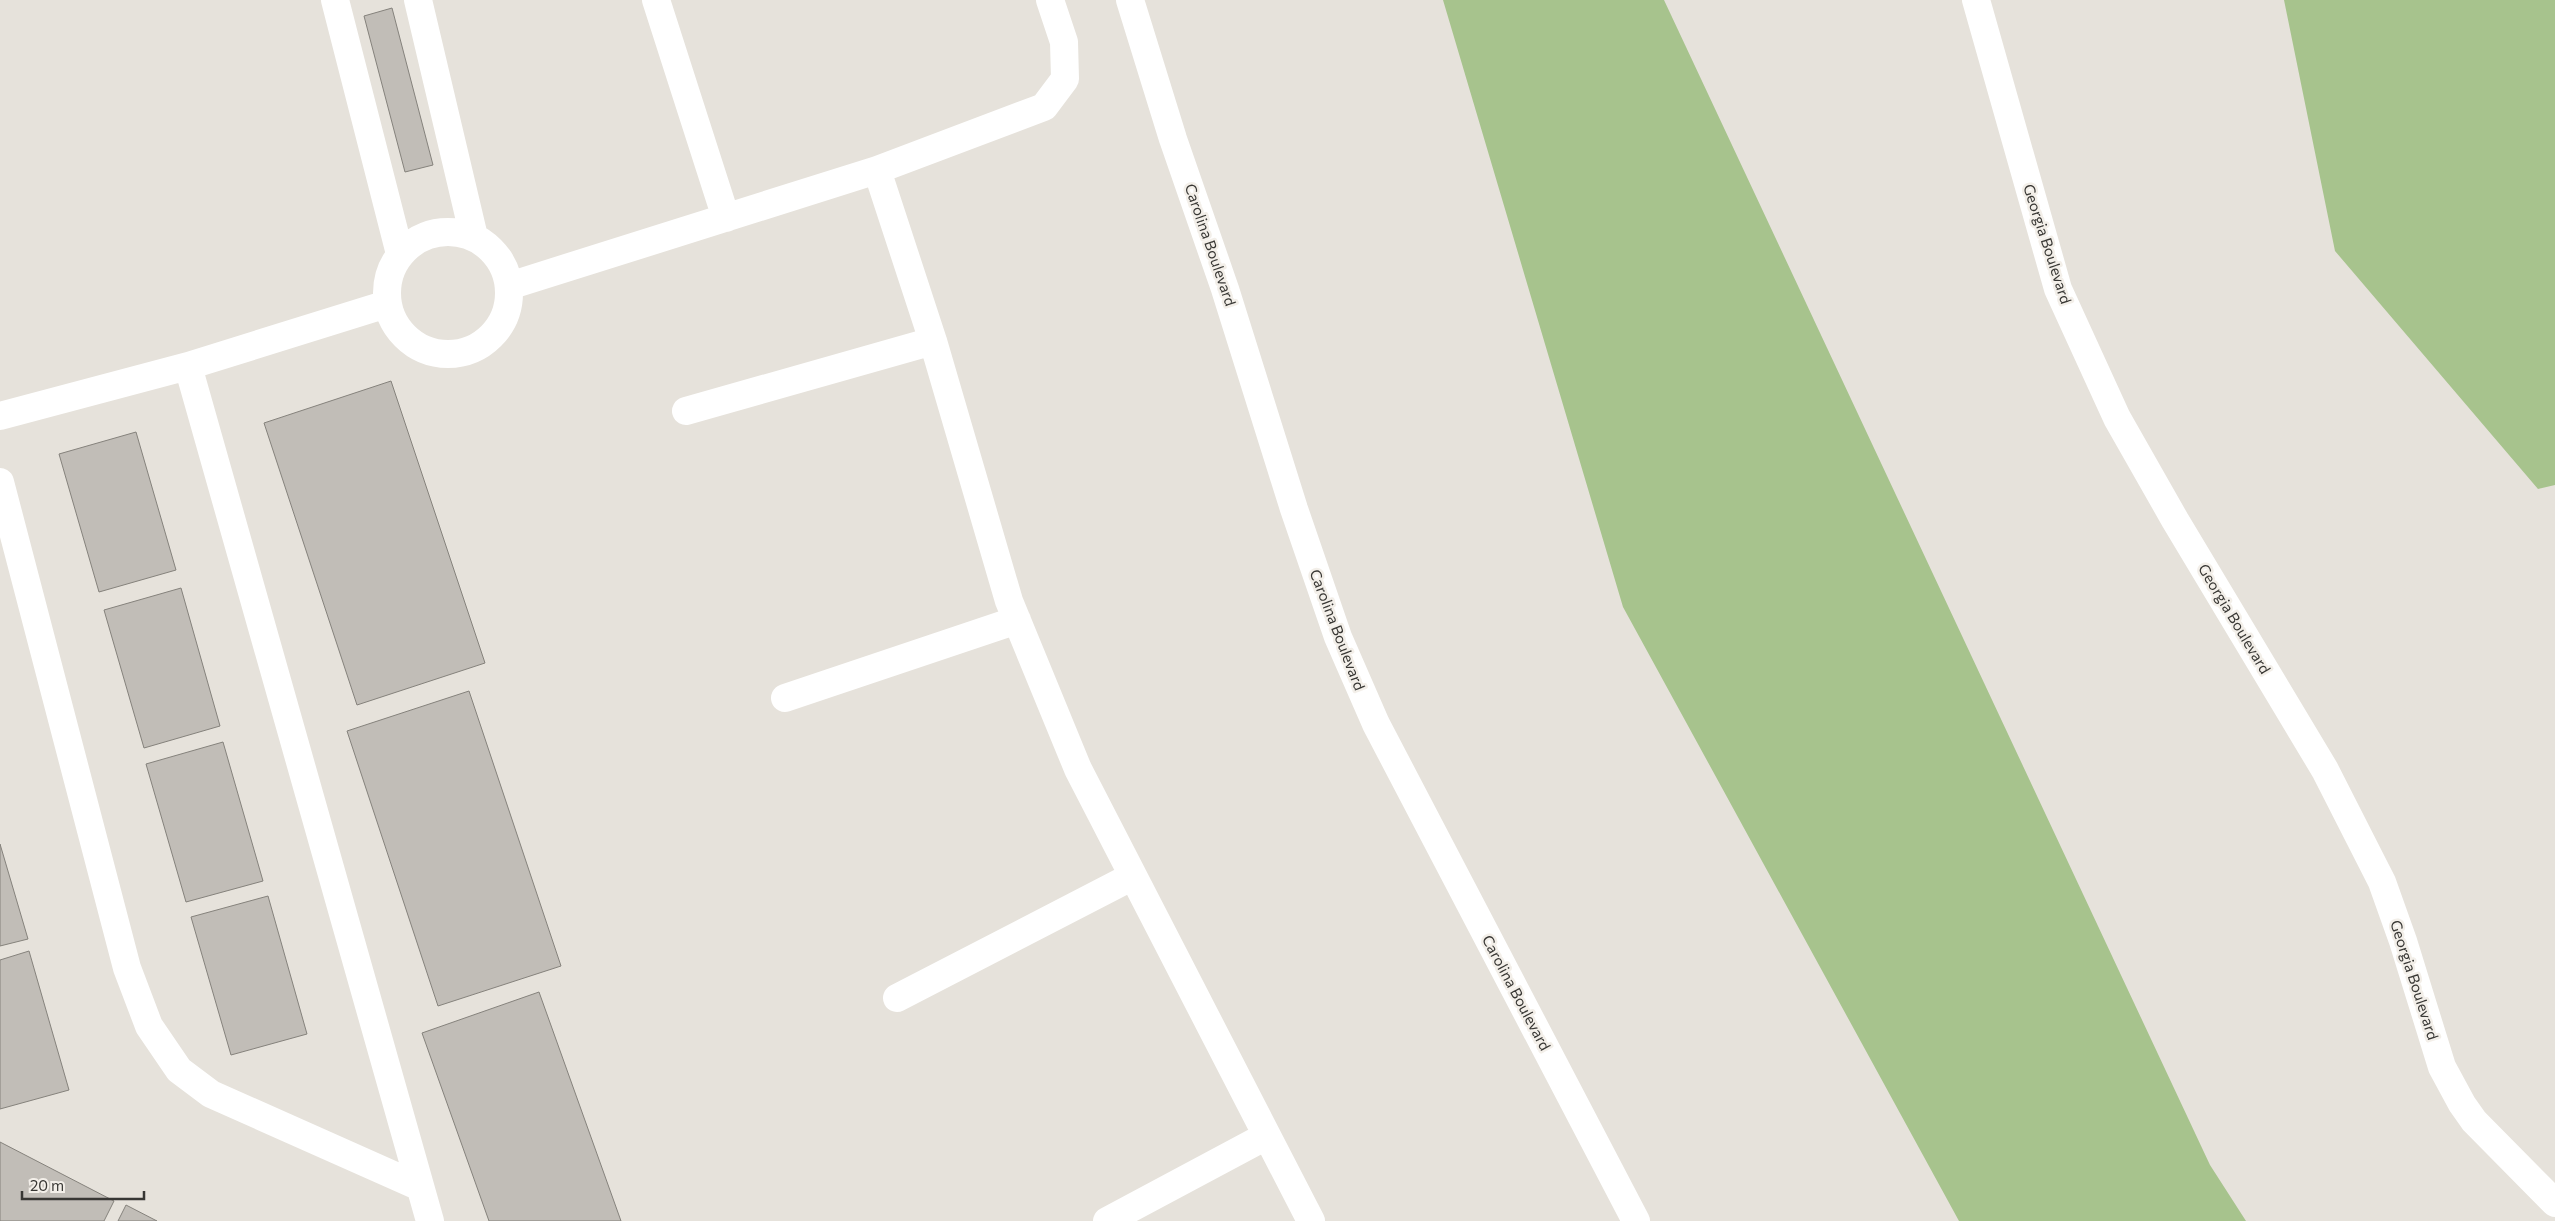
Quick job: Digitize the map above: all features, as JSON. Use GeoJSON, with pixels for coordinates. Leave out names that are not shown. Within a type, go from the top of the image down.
{"type":"FeatureCollection","features":[{"type":"Feature","properties":{"kind":"street"},"geometry":{"type":"LineString","coordinates":[[335,0],[400,254]]}},
{"type":"Feature","properties":{"kind":"street"},"geometry":{"type":"LineString","coordinates":[[418,0],[474,237]]}},
{"type":"Feature","properties":{"kind":"street"},"geometry":{"type":"LineString","coordinates":[[656,0],[726,218]]}},
{"type":"Feature","properties":{"kind":"street"},"geometry":{"type":"LineString","coordinates":[[509,286],[877,170],[1044,107],[1065,79],[1064,42],[1050,0]]}},
{"type":"Feature","properties":{"kind":"street","name":"Carolina Boulevard"},"geometry":{"type":"LineString","coordinates":[[1130,0],[1174,140],[1225,288],[1294,509],[1356,681],[1385,742],[1636,1221]]}},
{"type":"Feature","properties":{"kind":"street","name":"Georgia Boulevard"},"geometry":{"type":"LineString","coordinates":[[1976,0],[2058,289],[2117,418],[2324,770],[2382,882],[2403,941],[2442,1066],[2462,1104],[2474,1121],[2555,1203]]}},
{"type":"Feature","properties":{"kind":"street"},"geometry":{"type":"LineString","coordinates":[[877,170],[933,341],[1009,601],[1078,769],[1311,1221]]}},
{"type":"Feature","properties":{"kind":"street"},"geometry":{"type":"LineString","coordinates":[[455,232],[474,237],[491,249],[499,260],[509,286],[508,307],[500,326],[486,342],[468,352],[446,355],[426,350],[408,340],[394,323],[387,304],[387,286],[392,268],[400,254],[416,240],[435,233],[455,232]]}},
{"type":"Feature","properties":{"kind":"street"},"geometry":{"type":"LineString","coordinates":[[0,416],[188,366],[387,304]]}},
{"type":"Feature","properties":{"kind":"street"},"geometry":{"type":"LineString","coordinates":[[686,411],[933,341]]}},
{"type":"Feature","properties":{"kind":"street"},"geometry":{"type":"LineString","coordinates":[[188,366],[430,1221]]}},
{"type":"Feature","properties":{"kind":"street"},"geometry":{"type":"LineString","coordinates":[[0,482],[126,968],[149,1026],[179,1070],[211,1094],[420,1187]]}},
{"type":"Feature","properties":{"kind":"street"},"geometry":{"type":"LineString","coordinates":[[785,698],[1017,620]]}},
{"type":"Feature","properties":{"kind":"street"},"geometry":{"type":"LineString","coordinates":[[897,998],[1133,876]]}},
{"type":"Feature","properties":{"kind":"street"},"geometry":{"type":"LineString","coordinates":[[1107,1221],[1266,1136]]}},
{"type":"Feature","properties":{"kind":"green space"},"geometry":{"type":"Polygon","coordinates":[[[1443,0],[1664,0],[2210,1165],[2246,1221],[1959,1221],[1623,607],[1443,0]]]}},
{"type":"Feature","properties":{"kind":"green space"},"geometry":{"type":"Polygon","coordinates":[[[2284,0],[2555,0],[2555,485],[2538,489],[2335,251],[2284,0]]]}},
{"type":"Feature","properties":{"kind":"building"},"geometry":{"type":"Polygon","coordinates":[[[392,8],[433,165],[405,172],[364,16],[392,8]]]}},
{"type":"Feature","properties":{"kind":"building"},"geometry":{"type":"Polygon","coordinates":[[[391,381],[485,663],[357,705],[264,423],[391,381]]]}},
{"type":"Feature","properties":{"kind":"building"},"geometry":{"type":"Polygon","coordinates":[[[136,432],[176,570],[99,592],[59,454],[136,432]]]}},
{"type":"Feature","properties":{"kind":"building"},"geometry":{"type":"Polygon","coordinates":[[[181,588],[220,726],[144,748],[104,610],[181,588]]]}},
{"type":"Feature","properties":{"kind":"building"},"geometry":{"type":"Polygon","coordinates":[[[469,691],[561,966],[438,1006],[347,731],[469,691]]]}},
{"type":"Feature","properties":{"kind":"building"},"geometry":{"type":"Polygon","coordinates":[[[223,742],[263,881],[186,902],[146,764],[223,742]]]}},
{"type":"Feature","properties":{"kind":"building"},"geometry":{"type":"Polygon","coordinates":[[[0,844],[28,939],[0,946],[0,844]]]}},
{"type":"Feature","properties":{"kind":"building"},"geometry":{"type":"Polygon","coordinates":[[[268,896],[307,1034],[231,1055],[191,917],[268,896]]]}},
{"type":"Feature","properties":{"kind":"building"},"geometry":{"type":"Polygon","coordinates":[[[29,951],[69,1090],[0,1109],[0,960],[29,951]]]}},
{"type":"Feature","properties":{"kind":"building"},"geometry":{"type":"Polygon","coordinates":[[[539,992],[621,1221],[489,1221],[422,1033],[539,992]]]}},
{"type":"Feature","properties":{"kind":"building"},"geometry":{"type":"Polygon","coordinates":[[[0,1142],[114,1201],[104,1221],[0,1221],[0,1142]]]}},
{"type":"Feature","properties":{"kind":"building"},"geometry":{"type":"Polygon","coordinates":[[[126,1205],[157,1221],[118,1221],[126,1205]]]}}]}
